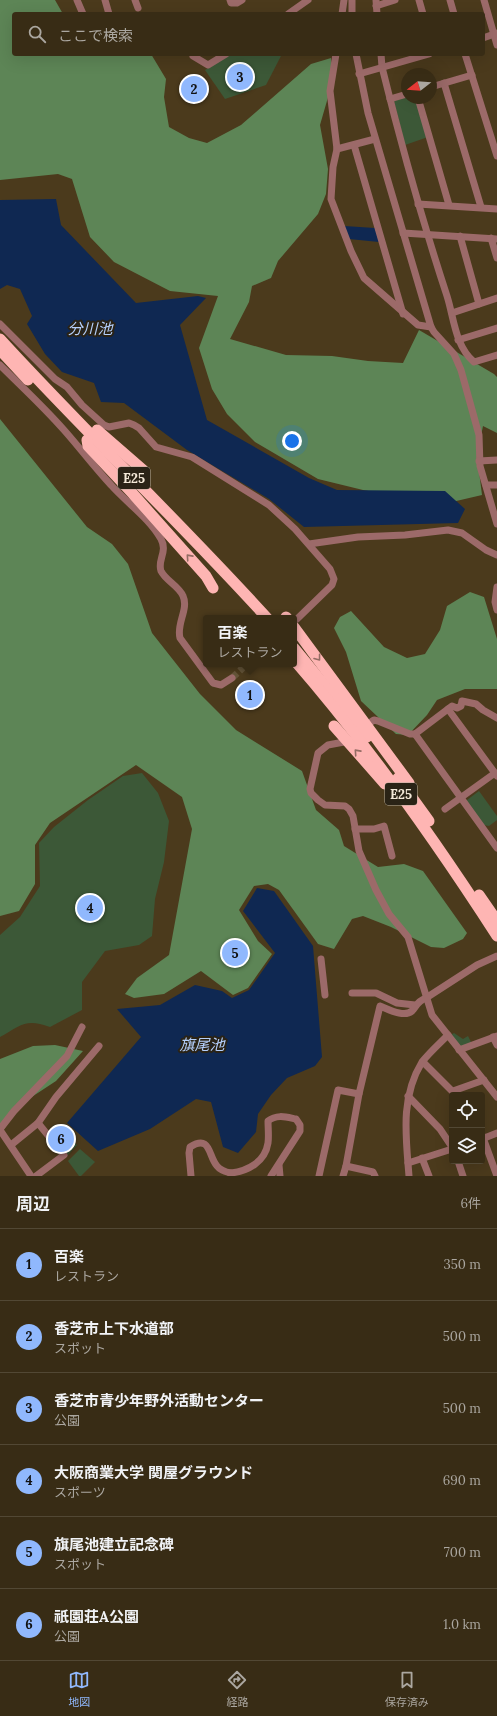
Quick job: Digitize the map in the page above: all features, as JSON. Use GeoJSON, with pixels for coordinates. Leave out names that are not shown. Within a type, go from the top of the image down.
{"type":"FeatureCollection","features":[{"type":"Feature","properties":{"kind":"highway","name":"E25"},"geometry":{"type":"LineString","coordinates":[[0,338],[47,389],[197,542],[264,615]]}},
{"type":"Feature","properties":{"kind":"highway","name":"E25"},"geometry":{"type":"LineString","coordinates":[[0,350],[193,548],[255,615]]}},
{"type":"Feature","properties":{"kind":"highway"},"geometry":{"type":"LineString","coordinates":[[47,389],[56,391],[107,439],[143,470]]}},
{"type":"Feature","properties":{"kind":"highway"},"geometry":{"type":"LineString","coordinates":[[87,440],[88,446],[206,576],[213,588]]}},
{"type":"Feature","properties":{"kind":"highway"},"geometry":{"type":"LineString","coordinates":[[297,628],[413,788],[413,797]]}},
{"type":"Feature","properties":{"kind":"highway","name":"E25"},"geometry":{"type":"LineString","coordinates":[[297,652],[351,716],[413,797],[497,921]]}},
{"type":"Feature","properties":{"kind":"highway","name":"E25"},"geometry":{"type":"LineString","coordinates":[[297,664],[370,751],[437,845],[497,936]]}},
{"type":"Feature","properties":{"kind":"highway"},"geometry":{"type":"LineString","coordinates":[[334,726],[378,776],[432,843],[437,845]]}},
{"type":"Feature","properties":{"kind":"street"},"geometry":{"type":"LineString","coordinates":[[77,0],[82,12]]}},
{"type":"Feature","properties":{"kind":"street"},"geometry":{"type":"LineString","coordinates":[[105,0],[108,12]]}},
{"type":"Feature","properties":{"kind":"street"},"geometry":{"type":"LineString","coordinates":[[135,0],[138,8]]}},
{"type":"Feature","properties":{"kind":"street"},"geometry":{"type":"LineString","coordinates":[[230,0],[231,3],[237,3],[242,0]]}},
{"type":"Feature","properties":{"kind":"street"},"geometry":{"type":"LineString","coordinates":[[291,12],[308,0]]}},
{"type":"Feature","properties":{"kind":"street"},"geometry":{"type":"LineString","coordinates":[[342,12],[344,0]]}},
{"type":"Feature","properties":{"kind":"street"},"geometry":{"type":"LineString","coordinates":[[352,0],[352,12]]}},
{"type":"Feature","properties":{"kind":"street"},"geometry":{"type":"LineString","coordinates":[[376,3],[395,0]]}},
{"type":"Feature","properties":{"kind":"street"},"geometry":{"type":"LineString","coordinates":[[418,0],[422,12]]}},
{"type":"Feature","properties":{"kind":"street"},"geometry":{"type":"LineString","coordinates":[[450,0],[453,12]]}},
{"type":"Feature","properties":{"kind":"street"},"geometry":{"type":"LineString","coordinates":[[484,0],[495,33],[497,45]]}},
{"type":"Feature","properties":{"kind":"street"},"geometry":{"type":"LineString","coordinates":[[485,37],[495,33]]}},
{"type":"Feature","properties":{"kind":"street"},"geometry":{"type":"LineString","coordinates":[[193,56],[208,65],[223,56]]}},
{"type":"Feature","properties":{"kind":"street"},"geometry":{"type":"LineString","coordinates":[[336,56],[330,91],[337,149],[333,167],[331,199],[351,251],[364,278],[418,325],[431,327]]}},
{"type":"Feature","properties":{"kind":"street"},"geometry":{"type":"LineString","coordinates":[[356,56],[359,74],[375,139],[431,327],[454,354],[461,370],[479,435],[479,461],[497,524]]}},
{"type":"Feature","properties":{"kind":"street"},"geometry":{"type":"LineString","coordinates":[[381,56],[382,67],[418,204],[452,313],[458,340],[474,362],[497,355]]}},
{"type":"Feature","properties":{"kind":"street"},"geometry":{"type":"LineString","coordinates":[[359,74],[422,56]]}},
{"type":"Feature","properties":{"kind":"street"},"geometry":{"type":"LineString","coordinates":[[466,56],[496,147],[497,156]]}},
{"type":"Feature","properties":{"kind":"street"},"geometry":{"type":"LineString","coordinates":[[437,85],[472,75]]}},
{"type":"Feature","properties":{"kind":"street"},"geometry":{"type":"LineString","coordinates":[[444,83],[481,207]]}},
{"type":"Feature","properties":{"kind":"street"},"geometry":{"type":"LineString","coordinates":[[390,99],[401,96]]}},
{"type":"Feature","properties":{"kind":"street"},"geometry":{"type":"LineString","coordinates":[[420,104],[449,205]]}},
{"type":"Feature","properties":{"kind":"street"},"geometry":{"type":"LineString","coordinates":[[337,149],[375,139]]}},
{"type":"Feature","properties":{"kind":"street"},"geometry":{"type":"LineString","coordinates":[[354,145],[404,314]]}},
{"type":"Feature","properties":{"kind":"street"},"geometry":{"type":"LineString","coordinates":[[418,204],[497,209]]}},
{"type":"Feature","properties":{"kind":"street"},"geometry":{"type":"LineString","coordinates":[[403,233],[426,233],[494,238],[497,258]]}},
{"type":"Feature","properties":{"kind":"street"},"geometry":{"type":"LineString","coordinates":[[460,236],[480,304]]}},
{"type":"Feature","properties":{"kind":"street"},"geometry":{"type":"LineString","coordinates":[[452,313],[497,298]]}},
{"type":"Feature","properties":{"kind":"street"},"geometry":{"type":"LineString","coordinates":[[0,324],[54,379],[67,387],[82,405],[104,425],[109,427],[129,423],[139,428],[156,447],[184,454],[202,462],[269,505],[309,544],[330,569],[334,579],[332,585],[297,615]]}},
{"type":"Feature","properties":{"kind":"street"},"geometry":{"type":"LineString","coordinates":[[458,340],[497,328]]}},
{"type":"Feature","properties":{"kind":"street"},"geometry":{"type":"LineString","coordinates":[[0,365],[63,429],[112,486],[155,531],[162,541],[164,550],[160,563],[162,571],[184,597],[179,630],[180,638],[213,683],[221,685],[232,678]]}},
{"type":"Feature","properties":{"kind":"street"},"geometry":{"type":"LineString","coordinates":[[479,461],[497,460]]}},
{"type":"Feature","properties":{"kind":"street"},"geometry":{"type":"LineString","coordinates":[[486,485],[497,485]]}},
{"type":"Feature","properties":{"kind":"street"},"geometry":{"type":"LineString","coordinates":[[309,544],[358,537],[405,535],[448,530],[462,534],[486,550],[497,555]]}},
{"type":"Feature","properties":{"kind":"street"},"geometry":{"type":"LineString","coordinates":[[497,587],[495,602],[497,610]]}},
{"type":"Feature","properties":{"kind":"street"},"geometry":{"type":"LineString","coordinates":[[371,722],[374,720],[378,721],[410,734],[415,734],[452,706],[457,708],[461,706],[462,701],[476,704],[497,718]]}},
{"type":"Feature","properties":{"kind":"street"},"geometry":{"type":"LineString","coordinates":[[445,809],[496,775],[448,710]]}},
{"type":"Feature","properties":{"kind":"street"},"geometry":{"type":"LineString","coordinates":[[415,734],[497,848]]}},
{"type":"Feature","properties":{"kind":"street"},"geometry":{"type":"LineString","coordinates":[[344,742],[328,745],[318,753],[310,789],[311,793],[325,805],[345,806],[348,809],[352,816],[359,851],[382,904],[408,937],[432,1015],[497,1097]]}},
{"type":"Feature","properties":{"kind":"street"},"geometry":{"type":"LineString","coordinates":[[355,829],[374,829],[384,826],[392,856]]}},
{"type":"Feature","properties":{"kind":"street"},"geometry":{"type":"LineString","coordinates":[[344,1176],[359,1094],[380,1006],[396,1012],[406,1013],[412,1011],[419,1001],[478,965],[497,956]]}},
{"type":"Feature","properties":{"kind":"street"},"geometry":{"type":"LineString","coordinates":[[321,959],[325,996]]}},
{"type":"Feature","properties":{"kind":"street"},"geometry":{"type":"LineString","coordinates":[[352,993],[376,993],[397,1003],[415,1005]]}},
{"type":"Feature","properties":{"kind":"street"},"geometry":{"type":"LineString","coordinates":[[31,1176],[0,1129],[14,1111],[67,1056],[82,1027]]}},
{"type":"Feature","properties":{"kind":"street"},"geometry":{"type":"LineString","coordinates":[[409,1176],[405,1123],[408,1096],[423,1062],[448,1035]]}},
{"type":"Feature","properties":{"kind":"street"},"geometry":{"type":"LineString","coordinates":[[460,1050],[495,1036],[497,1045]]}},
{"type":"Feature","properties":{"kind":"street"},"geometry":{"type":"LineString","coordinates":[[10,1145],[38,1123],[56,1097],[100,1046]]}},
{"type":"Feature","properties":{"kind":"street"},"geometry":{"type":"LineString","coordinates":[[423,1062],[453,1092]]}},
{"type":"Feature","properties":{"kind":"street"},"geometry":{"type":"LineString","coordinates":[[456,1092],[484,1080]]}},
{"type":"Feature","properties":{"kind":"street"},"geometry":{"type":"LineString","coordinates":[[319,1176],[338,1090],[359,1094]]}},
{"type":"Feature","properties":{"kind":"street"},"geometry":{"type":"LineString","coordinates":[[408,1096],[440,1129],[449,1143]]}},
{"type":"Feature","properties":{"kind":"street"},"geometry":{"type":"LineString","coordinates":[[190,1176],[190,1147],[203,1143],[209,1146],[217,1166],[231,1174],[253,1166],[264,1154],[268,1143],[268,1121],[273,1117],[278,1116],[296,1119],[300,1125],[300,1131],[271,1176]]}},
{"type":"Feature","properties":{"kind":"street"},"geometry":{"type":"LineString","coordinates":[[36,1176],[64,1155],[38,1123]]}},
{"type":"Feature","properties":{"kind":"street"},"geometry":{"type":"LineString","coordinates":[[485,1136],[497,1133]]}},
{"type":"Feature","properties":{"kind":"street"},"geometry":{"type":"LineString","coordinates":[[485,1143],[497,1176]]}},
{"type":"Feature","properties":{"kind":"street"},"geometry":{"type":"LineString","coordinates":[[408,1163],[449,1149]]}},
{"type":"Feature","properties":{"kind":"street"},"geometry":{"type":"LineString","coordinates":[[422,1158],[428,1176]]}},
{"type":"Feature","properties":{"kind":"street"},"geometry":{"type":"LineString","coordinates":[[459,1164],[463,1176]]}},
{"type":"Feature","properties":{"kind":"street"},"geometry":{"type":"LineString","coordinates":[[279,1165],[280,1176]]}},
{"type":"Feature","properties":{"kind":"street"},"geometry":{"type":"LineString","coordinates":[[346,1166],[373,1172],[376,1176]]}},
{"type":"Feature","properties":{"kind":"green space"},"geometry":{"type":"Polygon","coordinates":[[[0,0],[55,0],[62,12],[12,12],[12,56],[152,56],[166,79],[164,97],[169,127],[189,138],[207,143],[241,125],[311,64],[331,58],[333,80],[320,125],[328,169],[326,194],[318,214],[278,261],[271,278],[252,286],[249,302],[230,339],[286,355],[332,356],[368,361],[403,363],[419,330],[494,374],[497,377],[497,433],[483,426],[477,455],[482,495],[452,502],[407,498],[363,490],[318,479],[255,442],[227,414],[212,389],[199,348],[218,296],[170,291],[114,262],[90,237],[72,179],[58,174],[0,180],[0,0]]]}},
{"type":"Feature","properties":{"kind":"green space"},"geometry":{"type":"Polygon","coordinates":[[[228,56],[281,56],[266,85],[225,99],[205,70],[228,56]]]}},
{"type":"Feature","properties":{"kind":"green space"},"geometry":{"type":"Polygon","coordinates":[[[401,99],[401,104],[417,104],[428,137],[405,145],[394,101],[401,99]]]}},
{"type":"Feature","properties":{"kind":"green space"},"geometry":{"type":"Polygon","coordinates":[[[0,419],[87,527],[112,544],[128,564],[152,633],[200,694],[236,730],[302,771],[316,810],[339,830],[344,846],[378,867],[404,864],[423,871],[467,933],[463,939],[444,948],[431,947],[391,927],[363,916],[352,919],[334,949],[318,944],[279,890],[268,884],[254,886],[239,910],[258,941],[272,954],[248,988],[233,995],[201,971],[164,994],[134,998],[125,994],[137,978],[169,955],[192,829],[182,797],[136,765],[50,823],[35,845],[35,884],[19,911],[0,916],[0,419]]]}},
{"type":"Feature","properties":{"kind":"green space"},"geometry":{"type":"Polygon","coordinates":[[[470,592],[484,597],[497,639],[497,689],[465,689],[437,700],[427,715],[408,735],[396,734],[361,701],[346,652],[334,628],[340,617],[351,611],[384,647],[407,658],[425,654],[440,630],[447,606],[470,592]]]}},
{"type":"Feature","properties":{"kind":"green space"},"geometry":{"type":"Polygon","coordinates":[[[142,773],[158,793],[169,821],[164,862],[155,899],[152,936],[139,945],[105,951],[82,982],[82,1010],[50,1027],[35,1023],[24,1024],[0,1037],[0,935],[20,917],[40,886],[39,843],[54,827],[88,800],[123,776],[142,773]]]}},
{"type":"Feature","properties":{"kind":"green space"},"geometry":{"type":"Polygon","coordinates":[[[479,791],[497,816],[497,820],[489,826],[483,825],[466,803],[467,800],[479,791]]]}},
{"type":"Feature","properties":{"kind":"green space"},"geometry":{"type":"Polygon","coordinates":[[[454,1033],[463,1039],[468,1036],[472,1044],[460,1048],[449,1036],[454,1033]]]}},
{"type":"Feature","properties":{"kind":"green space"},"geometry":{"type":"Polygon","coordinates":[[[55,1045],[83,1051],[56,1081],[21,1104],[0,1135],[0,1059],[33,1046],[55,1045]]]}},
{"type":"Feature","properties":{"kind":"green space"},"geometry":{"type":"Polygon","coordinates":[[[54,1125],[77,1145],[68,1155],[48,1132],[54,1125]]]}},
{"type":"Feature","properties":{"kind":"green space"},"geometry":{"type":"Polygon","coordinates":[[[80,1149],[95,1162],[81,1176],[79,1176],[68,1161],[80,1149]]]}},
{"type":"Feature","properties":{"kind":"water","name":"分川池"},"geometry":{"type":"Polygon","coordinates":[[[56,199],[61,225],[136,303],[198,296],[206,298],[180,325],[207,420],[309,478],[337,490],[445,491],[465,509],[458,523],[304,527],[269,499],[187,450],[124,403],[101,402],[94,383],[62,372],[45,354],[27,324],[32,316],[20,289],[7,285],[0,289],[0,200],[56,199]]]}},
{"type":"Feature","properties":{"kind":"water"},"geometry":{"type":"Polygon","coordinates":[[[344,226],[375,228],[379,242],[349,239],[344,226]]]}},
{"type":"Feature","properties":{"kind":"water","name":"旗尾池"},"geometry":{"type":"Polygon","coordinates":[[[257,888],[274,891],[313,946],[322,1057],[315,1066],[287,1078],[271,1095],[258,1114],[256,1132],[238,1153],[223,1147],[211,1102],[196,1099],[150,1129],[98,1151],[67,1123],[141,1037],[117,1009],[160,1005],[195,985],[222,991],[232,998],[249,990],[275,953],[243,911],[257,888]]]}},
{"type":"Feature","properties":{"kind":"tunnel"},"geometry":{"type":"LineString","coordinates":[[232,678],[244,667]]}},
{"type":"Feature","properties":{"kind":"place","name":"香芝市青少年野外活動センター"},"geometry":{"type":"Point","coordinates":[240,77]}},
{"type":"Feature","properties":{"kind":"place","name":"香芝市上下水道部"},"geometry":{"type":"Point","coordinates":[194,89]}},
{"type":"Feature","properties":{"kind":"place","name":"百楽"},"geometry":{"type":"Point","coordinates":[250,695]}},
{"type":"Feature","properties":{"kind":"place","name":"大阪商業大学 関屋グラウンド"},"geometry":{"type":"Point","coordinates":[90,908]}},
{"type":"Feature","properties":{"kind":"place","name":"旗尾池建立記念碑"},"geometry":{"type":"Point","coordinates":[235,953]}},
{"type":"Feature","properties":{"kind":"place","name":"祇園荘A公園"},"geometry":{"type":"Point","coordinates":[61,1139]}}]}
